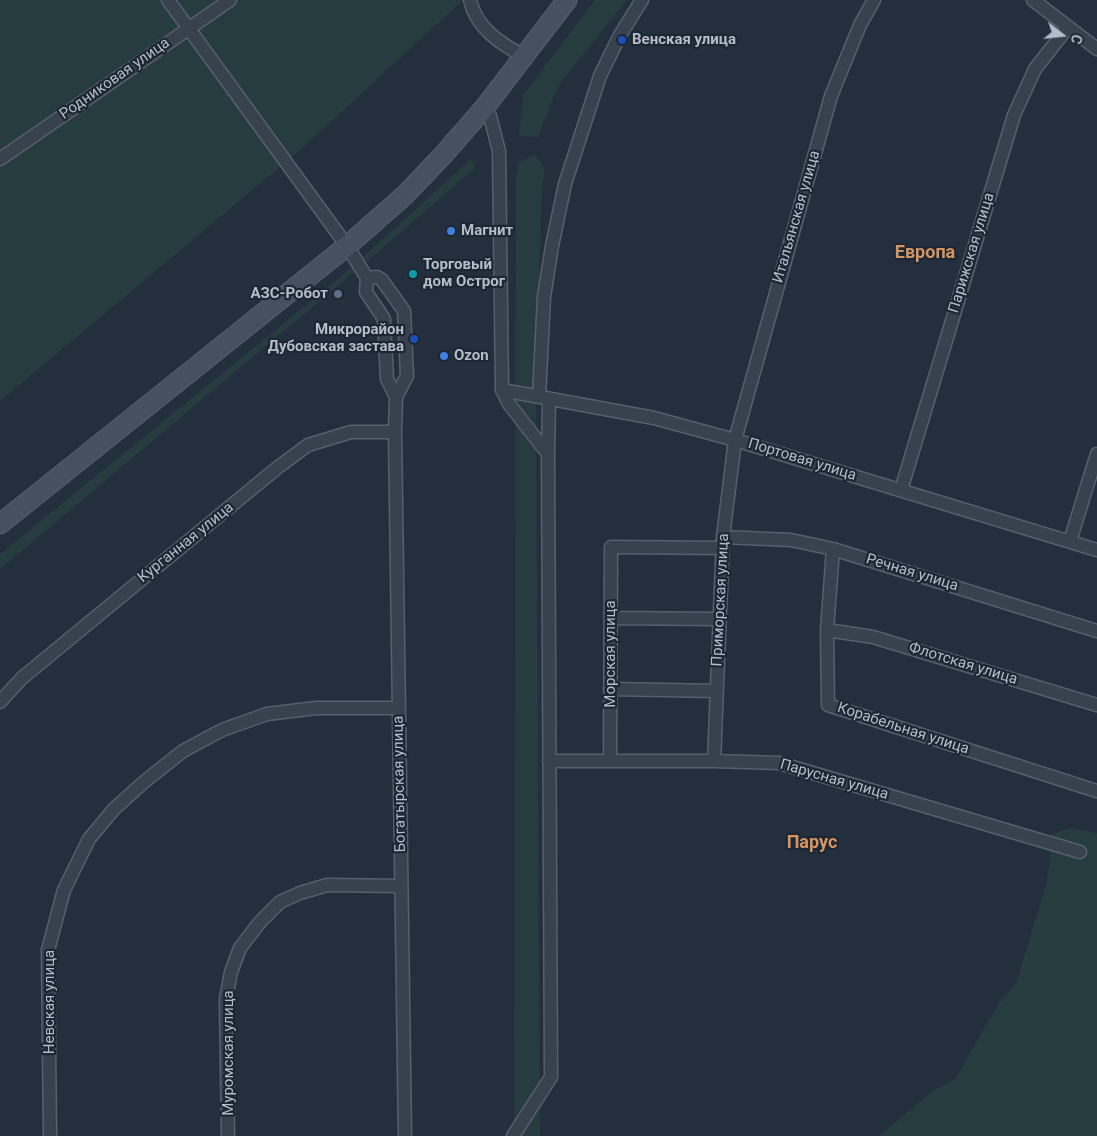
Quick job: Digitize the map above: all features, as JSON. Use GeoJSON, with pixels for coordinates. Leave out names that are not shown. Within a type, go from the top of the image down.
{"type":"FeatureCollection","features":[{"type":"Feature","properties":{"kind":"street"},"geometry":{"type":"LineString","coordinates":[[168,0],[347,246],[367,278],[366,292],[384,319],[387,379],[396,397]]}},
{"type":"Feature","properties":{"kind":"street","name":"Родниковая улица"},"geometry":{"type":"LineString","coordinates":[[0,159],[230,0]]}},
{"type":"Feature","properties":{"kind":"street"},"geometry":{"type":"LineString","coordinates":[[470,0],[471,6],[484,28],[497,41],[523,56]]}},
{"type":"Feature","properties":{"kind":"street"},"geometry":{"type":"LineString","coordinates":[[0,524],[347,246],[405,195],[485,107],[567,0]]}},
{"type":"Feature","properties":{"kind":"street"},"geometry":{"type":"LineString","coordinates":[[513,1136],[551,1077],[548,454],[544,398],[544,297],[565,184],[600,76],[620,35],[642,0]]}},
{"type":"Feature","properties":{"kind":"street","name":"Итальянская улица"},"geometry":{"type":"LineString","coordinates":[[735,440],[831,96],[860,25],[874,0]]}},
{"type":"Feature","properties":{"kind":"street"},"geometry":{"type":"LineString","coordinates":[[1033,0],[1097,49]]}},
{"type":"Feature","properties":{"kind":"street","name":"Парижская улица"},"geometry":{"type":"LineString","coordinates":[[901,490],[1014,115],[1035,69],[1068,27]]}},
{"type":"Feature","properties":{"kind":"street"},"geometry":{"type":"LineString","coordinates":[[485,107],[490,116],[498,151],[502,390],[509,404],[548,454]]}},
{"type":"Feature","properties":{"kind":"street"},"geometry":{"type":"LineString","coordinates":[[367,278],[377,277],[382,280],[404,311],[407,376],[396,397]]}},
{"type":"Feature","properties":{"kind":"street","name":"Портовая улица"},"geometry":{"type":"LineString","coordinates":[[502,390],[654,418],[735,440],[1097,550]]}},
{"type":"Feature","properties":{"kind":"street","name":"Богатырская улица"},"geometry":{"type":"LineString","coordinates":[[396,397],[405,1136]]}},
{"type":"Feature","properties":{"kind":"street","name":"Курганная улица"},"geometry":{"type":"LineString","coordinates":[[0,702],[22,678],[43,660],[277,468],[308,445],[351,432],[395,432]]}},
{"type":"Feature","properties":{"kind":"street","name":"Приморская улица"},"geometry":{"type":"LineString","coordinates":[[714,761],[722,543],[735,440]]}},
{"type":"Feature","properties":{"kind":"street"},"geometry":{"type":"LineString","coordinates":[[1070,542],[1097,454]]}},
{"type":"Feature","properties":{"kind":"street","name":"Речная улица"},"geometry":{"type":"LineString","coordinates":[[611,547],[791,540],[833,549],[1097,630]]}},
{"type":"Feature","properties":{"kind":"street","name":"Морская улица"},"geometry":{"type":"LineString","coordinates":[[610,760],[611,547]]}},
{"type":"Feature","properties":{"kind":"street","name":"Корабельная улица"},"geometry":{"type":"LineString","coordinates":[[833,549],[827,630],[828,704],[1097,791]]}},
{"type":"Feature","properties":{"kind":"street"},"geometry":{"type":"LineString","coordinates":[[611,618],[719,619]]}},
{"type":"Feature","properties":{"kind":"street","name":"Флотская улица"},"geometry":{"type":"LineString","coordinates":[[827,630],[873,637],[1097,705]]}},
{"type":"Feature","properties":{"kind":"street"},"geometry":{"type":"LineString","coordinates":[[610,689],[717,691]]}},
{"type":"Feature","properties":{"kind":"street","name":"Невская улица"},"geometry":{"type":"LineString","coordinates":[[50,1136],[48,950],[64,890],[89,839],[108,816],[144,782],[183,751],[222,730],[267,714],[316,708],[399,708]]}},
{"type":"Feature","properties":{"kind":"street","name":"Парусная улица"},"geometry":{"type":"LineString","coordinates":[[549,761],[610,760],[779,763],[1080,852]]}},
{"type":"Feature","properties":{"kind":"street","name":"Муромская улица"},"geometry":{"type":"LineString","coordinates":[[228,1136],[226,999],[231,972],[240,948],[260,922],[280,902],[300,893],[327,885],[401,886]]}},
{"type":"Feature","properties":{"kind":"green space"},"geometry":{"type":"Polygon","coordinates":[[[0,0],[463,0],[299,151],[0,401],[0,0]]]}},
{"type":"Feature","properties":{"kind":"green space"},"geometry":{"type":"Polygon","coordinates":[[[595,0],[627,0],[558,86],[538,137],[519,136],[523,95],[595,0]]]}},
{"type":"Feature","properties":{"kind":"green space"},"geometry":{"type":"Polygon","coordinates":[[[535,155],[545,169],[542,188],[536,389],[540,1136],[514,1136],[516,178],[519,162],[535,155]]]}},
{"type":"Feature","properties":{"kind":"green space"},"geometry":{"type":"Polygon","coordinates":[[[471,159],[475,168],[371,258],[0,569],[0,554],[342,276],[471,159]]]}},
{"type":"Feature","properties":{"kind":"green space"},"geometry":{"type":"Polygon","coordinates":[[[1071,828],[1097,833],[1097,1136],[879,1136],[934,1090],[955,1079],[999,1003],[1016,983],[1046,885],[1050,860],[1049,835],[1071,828]]]}},
{"type":"Feature","properties":{"kind":"place","name":"Венская улица"},"geometry":{"type":"Point","coordinates":[622,40]}},
{"type":"Feature","properties":{"kind":"place","name":"Магнит"},"geometry":{"type":"Point","coordinates":[451,231]}},
{"type":"Feature","properties":{"kind":"place","name":"Торговый дом Острог"},"geometry":{"type":"Point","coordinates":[413,274]}},
{"type":"Feature","properties":{"kind":"place","name":"АЗС-Робот"},"geometry":{"type":"Point","coordinates":[338,294]}},
{"type":"Feature","properties":{"kind":"place","name":"Микрорайон Дубовская застава"},"geometry":{"type":"Point","coordinates":[414,339]}},
{"type":"Feature","properties":{"kind":"place","name":"Ozon"},"geometry":{"type":"Point","coordinates":[444,356]}},
{"type":"Feature","properties":{"kind":"district","name":"Европа"},"geometry":{"type":"Point","coordinates":[925,253]}},
{"type":"Feature","properties":{"kind":"district","name":"Парус"},"geometry":{"type":"Point","coordinates":[812,843]}}]}
